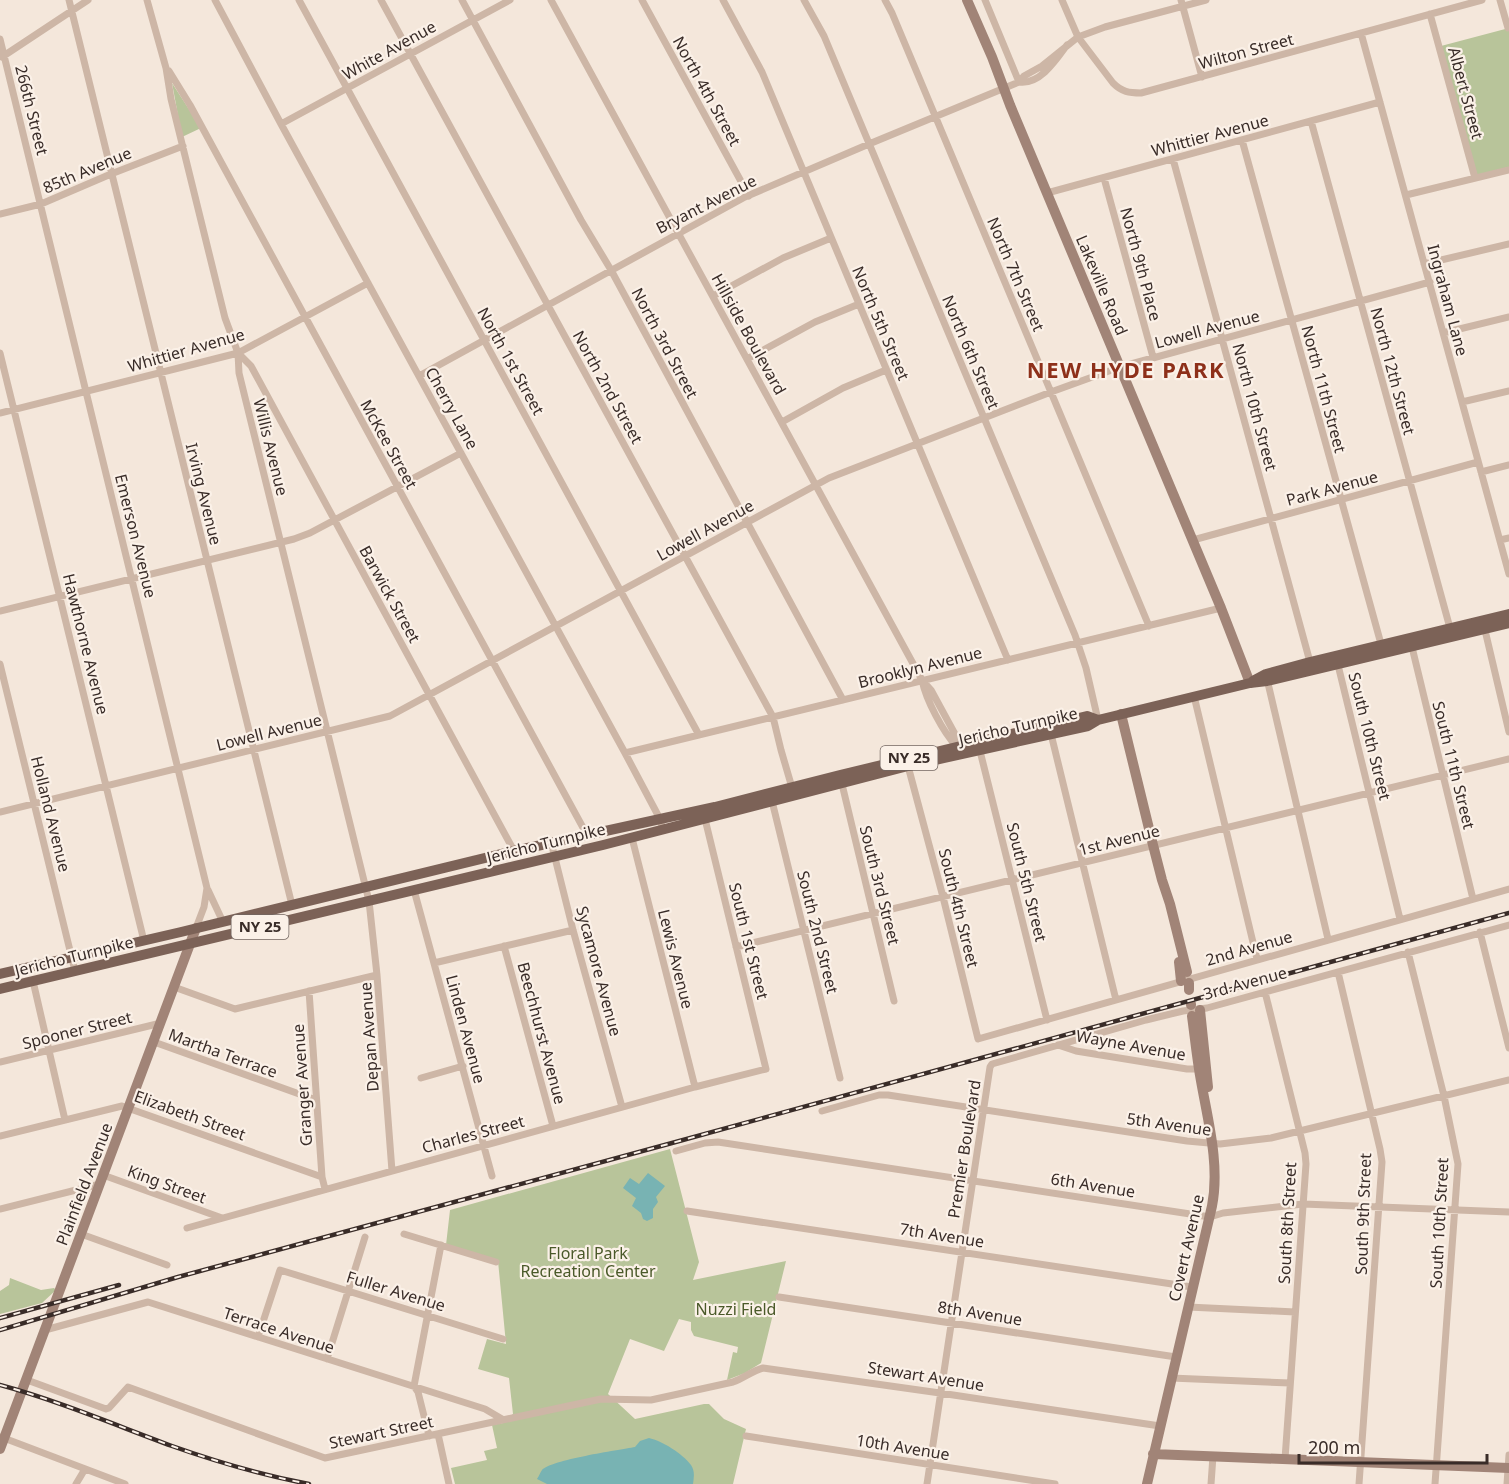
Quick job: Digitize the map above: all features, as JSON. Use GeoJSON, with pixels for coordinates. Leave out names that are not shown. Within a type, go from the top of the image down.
{"type":"FeatureCollection","features":[{"type":"Feature","properties":{"kind":"main road","name":"Lakeville Road"},"geometry":{"type":"LineString","coordinates":[[967,0],[1193,540],[1250,683]]}},
{"type":"Feature","properties":{"kind":"main road","name":"Jericho Turnpike"},"geometry":{"type":"LineString","coordinates":[[979,746],[1088,726],[1098,720],[1250,683],[1310,662],[1381,644],[1431,642],[1484,625],[1509,614]]}},
{"type":"Feature","properties":{"kind":"main road","name":"Jericho Turnpike"},"geometry":{"type":"LineString","coordinates":[[1266,678],[1338,665],[1410,643],[1449,628],[1509,623]]}},
{"type":"Feature","properties":{"kind":"main road"},"geometry":{"type":"LineString","coordinates":[[1431,642],[1434,637],[1449,633],[1449,628]]}},
{"type":"Feature","properties":{"kind":"main road"},"geometry":{"type":"LineString","coordinates":[[1121,714],[1162,880],[1164,905],[1179,964],[1187,982]]}},
{"type":"Feature","properties":{"kind":"main road","name":"Jericho Turnpike"},"geometry":{"type":"LineString","coordinates":[[0,974],[551,842],[793,791],[979,746],[1087,716],[1098,720]]}},
{"type":"Feature","properties":{"kind":"main road","name":"Jericho Turnpike"},"geometry":{"type":"LineString","coordinates":[[841,779],[908,766],[958,751]]}},
{"type":"Feature","properties":{"kind":"main road","name":"Jericho Turnpike"},"geometry":{"type":"LineString","coordinates":[[0,989],[632,838],[705,819],[770,796]]}},
{"type":"Feature","properties":{"kind":"main road"},"geometry":{"type":"LineString","coordinates":[[436,885],[438,877],[482,864],[509,852]]}},
{"type":"Feature","properties":{"kind":"main road","name":"Plainfield Avenue"},"geometry":{"type":"LineString","coordinates":[[0,1449],[2,1438],[27,1380],[196,928]]}},
{"type":"Feature","properties":{"kind":"main road"},"geometry":{"type":"LineString","coordinates":[[1194,1009],[1207,1072],[1207,1118]]}},
{"type":"Feature","properties":{"kind":"main road","name":"Covert Avenue"},"geometry":{"type":"LineString","coordinates":[[1147,1484],[1216,1184],[1199,1069],[1194,1009]]}},
{"type":"Feature","properties":{"kind":"main road"},"geometry":{"type":"LineString","coordinates":[[1153,1454],[1509,1468]]}},
{"type":"Feature","properties":{"kind":"street","name":"Irving Avenue"},"geometry":{"type":"LineString","coordinates":[[69,0],[292,905]]}},
{"type":"Feature","properties":{"kind":"street"},"geometry":{"type":"LineString","coordinates":[[2,57],[88,0]]}},
{"type":"Feature","properties":{"kind":"street","name":"Willis Avenue"},"geometry":{"type":"LineString","coordinates":[[147,0],[166,68],[171,99],[225,318],[238,353],[239,373],[369,901]]}},
{"type":"Feature","properties":{"kind":"street","name":"Cherry Lane"},"geometry":{"type":"LineString","coordinates":[[215,0],[625,753],[660,819],[663,830]]}},
{"type":"Feature","properties":{"kind":"street","name":"North 1st Street"},"geometry":{"type":"LineString","coordinates":[[299,0],[699,735]]}},
{"type":"Feature","properties":{"kind":"street","name":"North 2nd Street"},"geometry":{"type":"LineString","coordinates":[[381,0],[773,717],[793,791]]}},
{"type":"Feature","properties":{"kind":"street","name":"North 3rd Street"},"geometry":{"type":"LineString","coordinates":[[462,0],[843,700]]}},
{"type":"Feature","properties":{"kind":"street","name":"White Avenue"},"geometry":{"type":"LineString","coordinates":[[281,124],[510,0]]}},
{"type":"Feature","properties":{"kind":"street","name":"Hillside Boulevard"},"geometry":{"type":"LineString","coordinates":[[551,0],[782,422],[958,751]]}},
{"type":"Feature","properties":{"kind":"street","name":"North 4th Street"},"geometry":{"type":"LineString","coordinates":[[642,0],[748,196]]}},
{"type":"Feature","properties":{"kind":"street","name":"North 5th Street"},"geometry":{"type":"LineString","coordinates":[[723,0],[762,72],[1008,660]]}},
{"type":"Feature","properties":{"kind":"street","name":"North 6th Street"},"geometry":{"type":"LineString","coordinates":[[804,0],[824,36],[1078,643],[1098,720]]}},
{"type":"Feature","properties":{"kind":"street","name":"North 7th Street"},"geometry":{"type":"LineString","coordinates":[[885,0],[1149,626]]}},
{"type":"Feature","properties":{"kind":"street"},"geometry":{"type":"LineString","coordinates":[[985,0],[1019,82]]}},
{"type":"Feature","properties":{"kind":"street","name":"Wilton Street"},"geometry":{"type":"LineString","coordinates":[[1062,0],[1078,37],[1113,83],[1125,92],[1141,93],[1482,0]]}},
{"type":"Feature","properties":{"kind":"street","name":"Bryant Avenue"},"geometry":{"type":"LineString","coordinates":[[419,376],[748,196],[1019,82],[1078,37],[1182,3],[1206,0]]}},
{"type":"Feature","properties":{"kind":"street"},"geometry":{"type":"LineString","coordinates":[[1500,0],[1508,28]]}},
{"type":"Feature","properties":{"kind":"street"},"geometry":{"type":"LineString","coordinates":[[1182,3],[1202,77]]}},
{"type":"Feature","properties":{"kind":"street","name":"Albert Street"},"geometry":{"type":"LineString","coordinates":[[1430,14],[1475,178]]}},
{"type":"Feature","properties":{"kind":"street","name":"Ingraham Lane"},"geometry":{"type":"LineString","coordinates":[[1361,33],[1509,574]]}},
{"type":"Feature","properties":{"kind":"street","name":"266th Street"},"geometry":{"type":"LineString","coordinates":[[0,39],[2,57],[37,188]]}},
{"type":"Feature","properties":{"kind":"street","name":"McKee Street"},"geometry":{"type":"LineString","coordinates":[[166,68],[190,105],[586,835]]}},
{"type":"Feature","properties":{"kind":"street","name":"Whittier Avenue"},"geometry":{"type":"LineString","coordinates":[[1047,193],[1380,102]]}},
{"type":"Feature","properties":{"kind":"street","name":"North 12th Street"},"geometry":{"type":"LineString","coordinates":[[1311,121],[1449,628]]}},
{"type":"Feature","properties":{"kind":"street","name":"North 11th Street"},"geometry":{"type":"LineString","coordinates":[[1242,140],[1381,644]]}},
{"type":"Feature","properties":{"kind":"street","name":"85th Avenue"},"geometry":{"type":"LineString","coordinates":[[0,214],[41,204],[183,146]]}},
{"type":"Feature","properties":{"kind":"street","name":"North 10th Street"},"geometry":{"type":"LineString","coordinates":[[1173,159],[1310,662]]}},
{"type":"Feature","properties":{"kind":"street"},"geometry":{"type":"LineString","coordinates":[[1406,195],[1509,170]]}},
{"type":"Feature","properties":{"kind":"street","name":"North 9th Place"},"geometry":{"type":"LineString","coordinates":[[1104,178],[1153,357]]}},
{"type":"Feature","properties":{"kind":"street","name":"Emerson Avenue"},"geometry":{"type":"LineString","coordinates":[[37,188],[208,890],[223,922]]}},
{"type":"Feature","properties":{"kind":"street"},"geometry":{"type":"LineString","coordinates":[[713,297],[783,258],[831,238]]}},
{"type":"Feature","properties":{"kind":"street"},"geometry":{"type":"LineString","coordinates":[[1424,264],[1509,243]]}},
{"type":"Feature","properties":{"kind":"street","name":"Lowell Avenue"},"geometry":{"type":"LineString","coordinates":[[0,812],[390,716],[829,478],[1120,367],[1430,282]]}},
{"type":"Feature","properties":{"kind":"street","name":"Whittier Avenue"},"geometry":{"type":"LineString","coordinates":[[0,412],[238,353],[368,283]]}},
{"type":"Feature","properties":{"kind":"street"},"geometry":{"type":"LineString","coordinates":[[747,359],[815,322],[859,304]]}},
{"type":"Feature","properties":{"kind":"street"},"geometry":{"type":"LineString","coordinates":[[1443,333],[1509,317]]}},
{"type":"Feature","properties":{"kind":"street","name":"Hawthorne Avenue"},"geometry":{"type":"LineString","coordinates":[[0,353],[144,941]]}},
{"type":"Feature","properties":{"kind":"street","name":"Barwick Street"},"geometry":{"type":"LineString","coordinates":[[238,353],[251,366],[429,695],[509,852]]}},
{"type":"Feature","properties":{"kind":"street"},"geometry":{"type":"LineString","coordinates":[[782,422],[843,388],[886,370]]}},
{"type":"Feature","properties":{"kind":"street"},"geometry":{"type":"LineString","coordinates":[[1462,402],[1509,391]]}},
{"type":"Feature","properties":{"kind":"street"},"geometry":{"type":"LineString","coordinates":[[0,611],[310,533],[461,453]]}},
{"type":"Feature","properties":{"kind":"street","name":"Park Avenue"},"geometry":{"type":"LineString","coordinates":[[1193,540],[1478,462]]}},
{"type":"Feature","properties":{"kind":"street"},"geometry":{"type":"LineString","coordinates":[[1481,471],[1509,465]]}},
{"type":"Feature","properties":{"kind":"street"},"geometry":{"type":"LineString","coordinates":[[1500,540],[1509,538]]}},
{"type":"Feature","properties":{"kind":"street","name":"Brooklyn Avenue"},"geometry":{"type":"LineString","coordinates":[[625,753],[1221,608]]}},
{"type":"Feature","properties":{"kind":"street"},"geometry":{"type":"LineString","coordinates":[[1484,625],[1509,732]]}},
{"type":"Feature","properties":{"kind":"street","name":"South 11th Street"},"geometry":{"type":"LineString","coordinates":[[1410,643],[1473,899]]}},
{"type":"Feature","properties":{"kind":"street","name":"Holland Avenue"},"geometry":{"type":"LineString","coordinates":[[0,664],[75,971]]}},
{"type":"Feature","properties":{"kind":"street","name":"South 10th Street"},"geometry":{"type":"LineString","coordinates":[[1338,665],[1400,919]]}},
{"type":"Feature","properties":{"kind":"street"},"geometry":{"type":"LineString","coordinates":[[1266,678],[1328,939]]}},
{"type":"Feature","properties":{"kind":"street"},"geometry":{"type":"LineString","coordinates":[[1194,696],[1257,959]]}},
{"type":"Feature","properties":{"kind":"street"},"geometry":{"type":"LineString","coordinates":[[1051,734],[1116,1000]]}},
{"type":"Feature","properties":{"kind":"street","name":"South 5th Street"},"geometry":{"type":"LineString","coordinates":[[979,746],[1047,1020]]}},
{"type":"Feature","properties":{"kind":"street","name":"1st Avenue"},"geometry":{"type":"LineString","coordinates":[[736,946],[1509,759]]}},
{"type":"Feature","properties":{"kind":"street","name":"South 4th Street"},"geometry":{"type":"LineString","coordinates":[[908,766],[978,1039],[996,1034]]}},
{"type":"Feature","properties":{"kind":"street","name":"South 3rd Street"},"geometry":{"type":"LineString","coordinates":[[841,779],[894,1001]]}},
{"type":"Feature","properties":{"kind":"street","name":"South 2nd Street"},"geometry":{"type":"LineString","coordinates":[[770,796],[840,1078]]}},
{"type":"Feature","properties":{"kind":"street","name":"South 1st Street"},"geometry":{"type":"LineString","coordinates":[[705,819],[766,1069]]}},
{"type":"Feature","properties":{"kind":"street","name":"Lewis Avenue"},"geometry":{"type":"LineString","coordinates":[[632,838],[695,1087]]}},
{"type":"Feature","properties":{"kind":"street","name":"Sycamore Avenue"},"geometry":{"type":"LineString","coordinates":[[551,842],[622,1107]]}},
{"type":"Feature","properties":{"kind":"street","name":"2nd Avenue"},"geometry":{"type":"LineString","coordinates":[[996,1034],[1187,982],[1257,959],[1509,889]]}},
{"type":"Feature","properties":{"kind":"street","name":"Emerson Avenue"},"geometry":{"type":"LineString","coordinates":[[196,928],[208,890]]}},
{"type":"Feature","properties":{"kind":"street","name":"Linden Avenue"},"geometry":{"type":"LineString","coordinates":[[414,890],[492,1176]]}},
{"type":"Feature","properties":{"kind":"street","name":"Depan Avenue"},"geometry":{"type":"LineString","coordinates":[[369,901],[378,975],[392,1171]]}},
{"type":"Feature","properties":{"kind":"street","name":"3rd Avenue"},"geometry":{"type":"LineString","coordinates":[[990,1067],[996,1062],[1058,1044],[1177,1012],[1265,992],[1509,925]]}},
{"type":"Feature","properties":{"kind":"street"},"geometry":{"type":"LineString","coordinates":[[434,963],[573,930]]}},
{"type":"Feature","properties":{"kind":"street"},"geometry":{"type":"LineString","coordinates":[[1480,932],[1509,1048]]}},
{"type":"Feature","properties":{"kind":"street","name":"Beechhurst Avenue"},"geometry":{"type":"LineString","coordinates":[[504,946],[553,1126]]}},
{"type":"Feature","properties":{"kind":"street","name":"South 10th Street"},"geometry":{"type":"LineString","coordinates":[[1408,952],[1444,1096],[1458,1164],[1435,1484]]}},
{"type":"Feature","properties":{"kind":"street","name":"South 9th Street"},"geometry":{"type":"LineString","coordinates":[[1338,972],[1382,1162],[1359,1484]]}},
{"type":"Feature","properties":{"kind":"street"},"geometry":{"type":"LineString","coordinates":[[174,987],[235,1009],[378,975]]}},
{"type":"Feature","properties":{"kind":"street"},"geometry":{"type":"LineString","coordinates":[[33,981],[65,1120]]}},
{"type":"Feature","properties":{"kind":"street","name":"Granger Avenue"},"geometry":{"type":"LineString","coordinates":[[309,991],[322,1177]]}},
{"type":"Feature","properties":{"kind":"street","name":"South 8th Street"},"geometry":{"type":"LineString","coordinates":[[1265,992],[1306,1164],[1285,1459]]}},
{"type":"Feature","properties":{"kind":"street","name":"Spooner Street"},"geometry":{"type":"LineString","coordinates":[[0,1062],[161,1023]]}},
{"type":"Feature","properties":{"kind":"street","name":"Martha Terrace"},"geometry":{"type":"LineString","coordinates":[[154,1042],[316,1100]]}},
{"type":"Feature","properties":{"kind":"street","name":"Wayne Avenue"},"geometry":{"type":"LineString","coordinates":[[1058,1044],[1076,1051],[1199,1069]]}},
{"type":"Feature","properties":{"kind":"street"},"geometry":{"type":"LineString","coordinates":[[421,1078],[463,1066]]}},
{"type":"Feature","properties":{"kind":"street","name":"Premier Boulevard"},"geometry":{"type":"LineString","coordinates":[[927,1484],[990,1067]]}},
{"type":"Feature","properties":{"kind":"street","name":"Charles Street"},"geometry":{"type":"LineString","coordinates":[[187,1228],[766,1069]]}},
{"type":"Feature","properties":{"kind":"street","name":"5th Avenue"},"geometry":{"type":"LineString","coordinates":[[822,1111],[883,1095],[1211,1144],[1259,1140],[1509,1080]]}},
{"type":"Feature","properties":{"kind":"street","name":"Elizabeth Street"},"geometry":{"type":"LineString","coordinates":[[0,1136],[122,1106],[322,1177]]}},
{"type":"Feature","properties":{"kind":"street","name":"6th Avenue"},"geometry":{"type":"LineString","coordinates":[[675,1151],[718,1142],[1210,1217],[1223,1213],[1303,1204],[1509,1212]]}},
{"type":"Feature","properties":{"kind":"street"},"geometry":{"type":"LineString","coordinates":[[322,1177],[325,1189]]}},
{"type":"Feature","properties":{"kind":"street"},"geometry":{"type":"LineString","coordinates":[[0,1209],[102,1180]]}},
{"type":"Feature","properties":{"kind":"street","name":"King Street"},"geometry":{"type":"LineString","coordinates":[[102,1180],[222,1218]]}},
{"type":"Feature","properties":{"kind":"street","name":"7th Avenue"},"geometry":{"type":"LineString","coordinates":[[687,1211],[1192,1287]]}},
{"type":"Feature","properties":{"kind":"street"},"geometry":{"type":"LineString","coordinates":[[81,1234],[167,1265]]}},
{"type":"Feature","properties":{"kind":"street"},"geometry":{"type":"LineString","coordinates":[[404,1234],[496,1262]]}},
{"type":"Feature","properties":{"kind":"street"},"geometry":{"type":"LineString","coordinates":[[327,1359],[365,1237]]}},
{"type":"Feature","properties":{"kind":"street"},"geometry":{"type":"LineString","coordinates":[[429,1436],[418,1392],[414,1386],[441,1245]]}},
{"type":"Feature","properties":{"kind":"street","name":"Fuller Avenue"},"geometry":{"type":"LineString","coordinates":[[258,1337],[280,1270],[504,1339]]}},
{"type":"Feature","properties":{"kind":"street","name":"8th Avenue"},"geometry":{"type":"LineString","coordinates":[[780,1297],[1176,1357]]}},
{"type":"Feature","properties":{"kind":"street","name":"Terrace Avenue"},"geometry":{"type":"LineString","coordinates":[[45,1330],[148,1302],[485,1409],[502,1419]]}},
{"type":"Feature","properties":{"kind":"street"},"geometry":{"type":"LineString","coordinates":[[1188,1308],[1295,1312]]}},
{"type":"Feature","properties":{"kind":"street","name":"Stewart Avenue"},"geometry":{"type":"LineString","coordinates":[[691,1392],[740,1380],[753,1371],[763,1368],[1160,1426]]}},
{"type":"Feature","properties":{"kind":"street"},"geometry":{"type":"LineString","coordinates":[[1171,1378],[1290,1383]]}},
{"type":"Feature","properties":{"kind":"street","name":"Stewart Street"},"geometry":{"type":"LineString","coordinates":[[27,1380],[106,1409],[128,1387],[324,1458],[601,1399],[651,1400],[691,1392]]}},
{"type":"Feature","properties":{"kind":"street"},"geometry":{"type":"LineString","coordinates":[[438,1434],[449,1484]]}},
{"type":"Feature","properties":{"kind":"street","name":"10th Avenue"},"geometry":{"type":"LineString","coordinates":[[746,1436],[1055,1484]]}},
{"type":"Feature","properties":{"kind":"street"},"geometry":{"type":"LineString","coordinates":[[2,1438],[125,1484]]}},
{"type":"Feature","properties":{"kind":"street"},"geometry":{"type":"LineString","coordinates":[[1507,1484],[1509,1455]]}},
{"type":"Feature","properties":{"kind":"street"},"geometry":{"type":"LineString","coordinates":[[1211,1484],[1213,1456]]}},
{"type":"Feature","properties":{"kind":"street"},"geometry":{"type":"LineString","coordinates":[[76,1484],[86,1469]]}},
{"type":"Feature","properties":{"kind":"green space"},"geometry":{"type":"Polygon","coordinates":[[[1509,28],[1509,167],[1477,175],[1441,46],[1509,28]]]}},
{"type":"Feature","properties":{"kind":"green space"},"geometry":{"type":"Polygon","coordinates":[[[172,83],[201,128],[182,137],[172,83]]]}},
{"type":"Feature","properties":{"kind":"green space","name":"Floral Park Recreation Center"},"geometry":{"type":"Polygon","coordinates":[[[670,1149],[699,1262],[693,1280],[786,1261],[761,1363],[727,1380],[733,1352],[737,1353],[738,1347],[694,1336],[691,1322],[679,1319],[664,1351],[630,1339],[608,1394],[635,1419],[709,1404],[724,1419],[746,1429],[733,1484],[455,1484],[451,1468],[487,1460],[484,1451],[497,1448],[492,1425],[503,1423],[513,1414],[509,1378],[478,1369],[487,1339],[506,1344],[498,1261],[446,1245],[450,1210],[670,1149]]]}},
{"type":"Feature","properties":{"kind":"green space"},"geometry":{"type":"Polygon","coordinates":[[[10,1278],[41,1290],[54,1288],[56,1290],[42,1303],[0,1314],[0,1291],[9,1285],[10,1278]]]}},
{"type":"Feature","properties":{"kind":"water"},"geometry":{"type":"Polygon","coordinates":[[[648,1173],[665,1186],[656,1197],[658,1202],[653,1209],[653,1218],[647,1221],[632,1206],[636,1198],[623,1188],[630,1178],[639,1184],[648,1173]]]}},
{"type":"Feature","properties":{"kind":"water"},"geometry":{"type":"Polygon","coordinates":[[[649,1438],[672,1448],[691,1465],[694,1476],[693,1484],[547,1484],[537,1479],[542,1470],[548,1466],[635,1447],[640,1441],[649,1438]]]}},
{"type":"Feature","properties":{"kind":"railway"},"geometry":{"type":"LineString","coordinates":[[0,1330],[178,1277],[1509,913]]}},
{"type":"Feature","properties":{"kind":"railway"},"geometry":{"type":"LineString","coordinates":[[0,1318],[119,1285]]}},
{"type":"Feature","properties":{"kind":"railway"},"geometry":{"type":"LineString","coordinates":[[0,1385],[206,1457],[309,1484]]}},
{"type":"Feature","properties":{"kind":"district","name":"NEW HYDE PARK"},"geometry":{"type":"Point","coordinates":[1126,370]}},
{"type":"Feature","properties":{"kind":"park label","name":"Nuzzi Field"},"geometry":{"type":"Point","coordinates":[736,1309]}}]}
